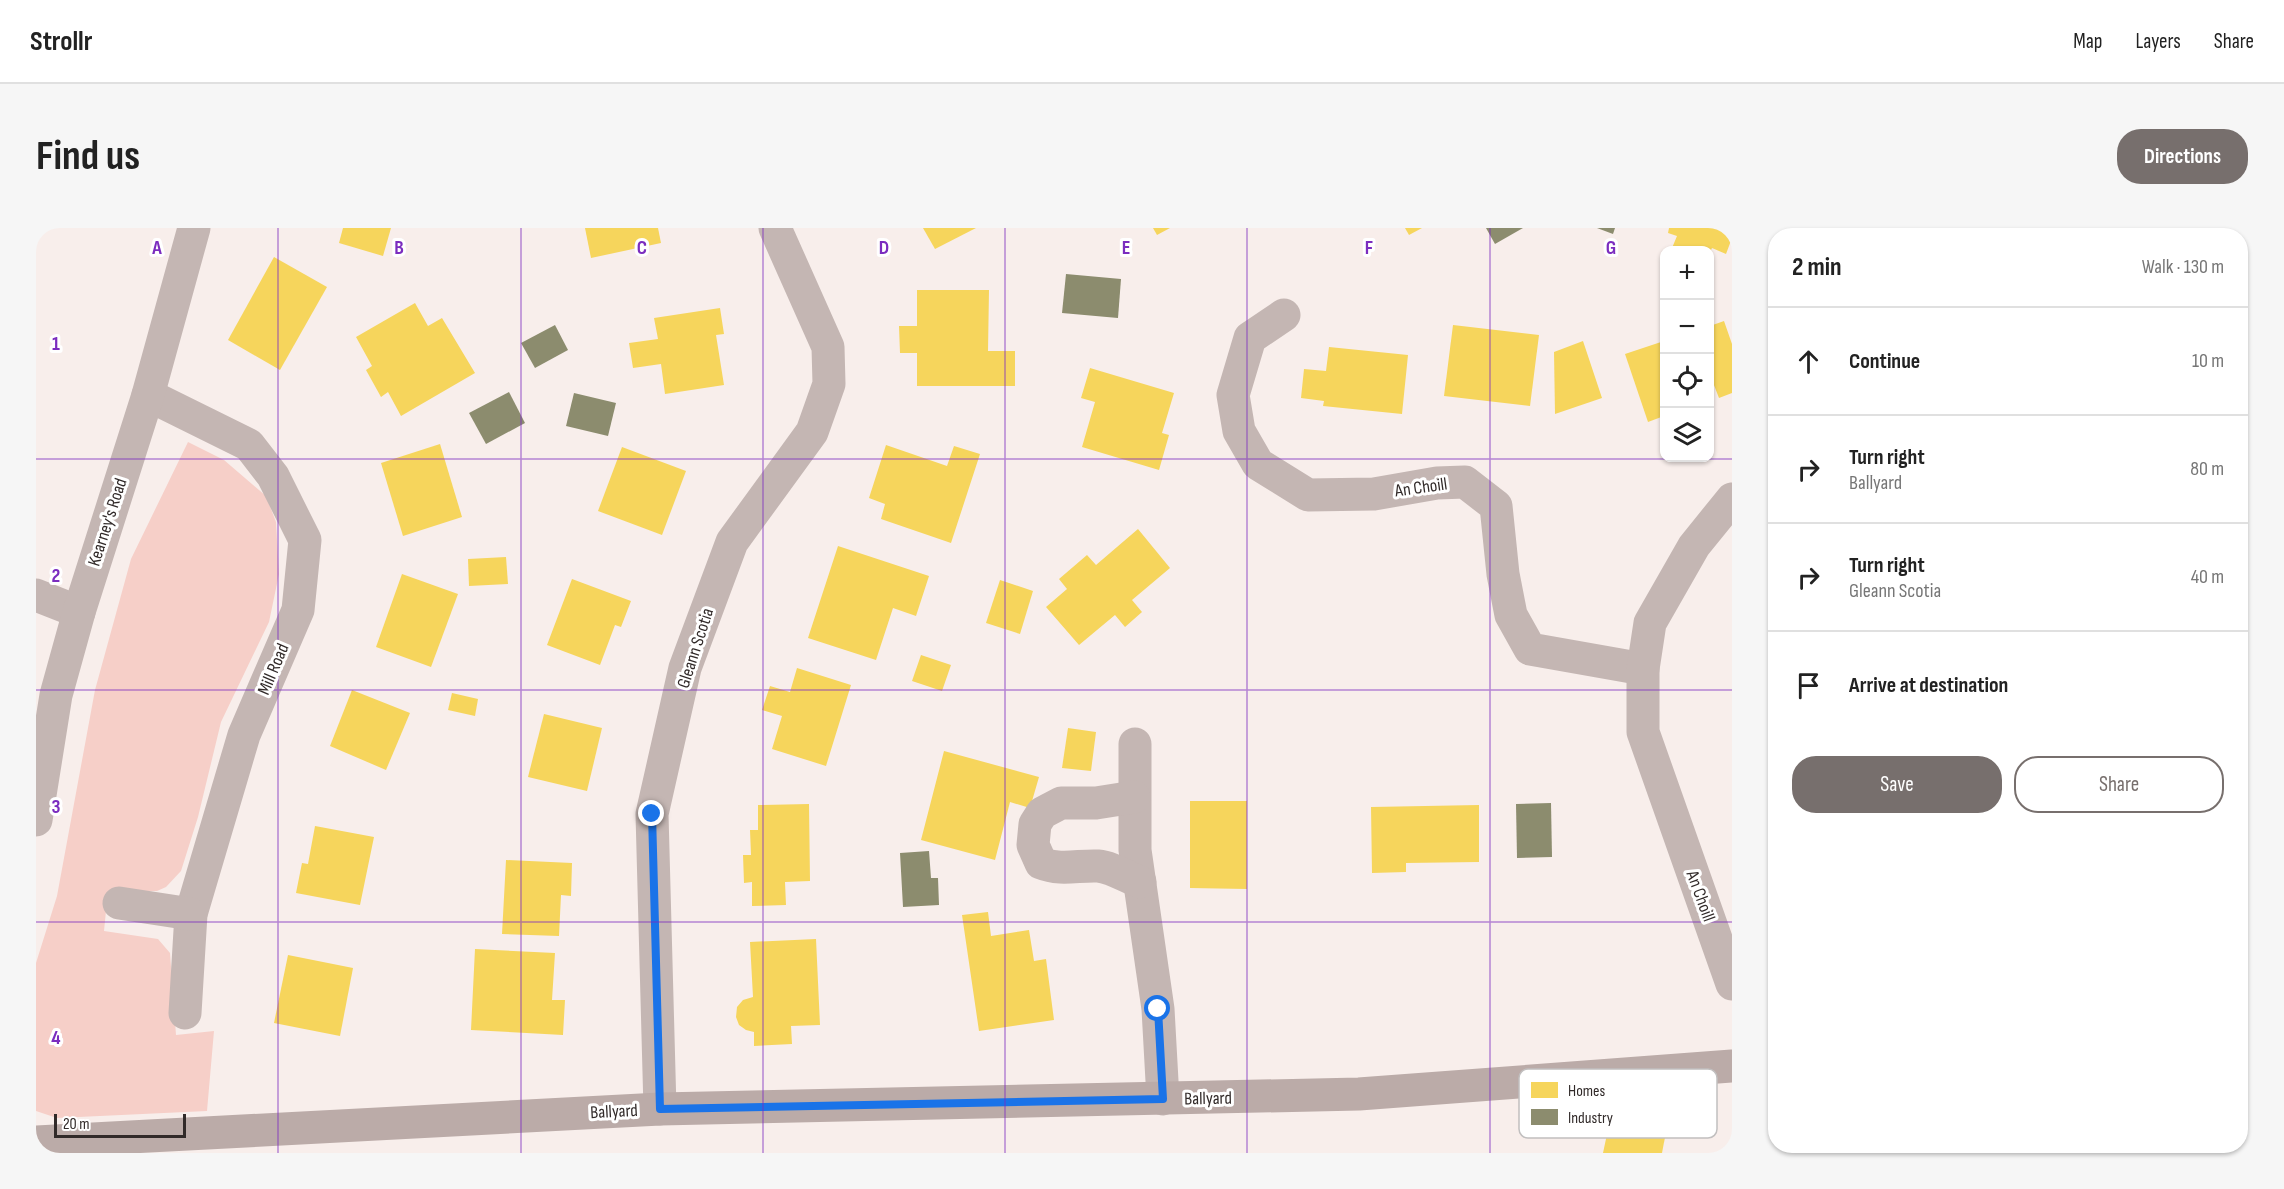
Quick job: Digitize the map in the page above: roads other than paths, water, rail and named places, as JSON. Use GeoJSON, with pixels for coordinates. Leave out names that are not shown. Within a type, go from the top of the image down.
{"type":"FeatureCollection","features":[{"type":"Feature","properties":{"kind":"street","name":"Kearney's Road"},"geometry":{"type":"LineString","coordinates":[[36,820],[56,695],[79,612],[148,395],[194,228]]}},
{"type":"Feature","properties":{"kind":"street","name":"Gleann Scotia"},"geometry":{"type":"LineString","coordinates":[[660,1109],[652,814],[685,668],[732,542],[812,432],[830,384],[828,347],[774,228]]}},
{"type":"Feature","properties":{"kind":"street","name":"An Choill"},"geometry":{"type":"LineString","coordinates":[[1284,315],[1250,338],[1233,395],[1239,431],[1258,464],[1308,495],[1374,494],[1437,483],[1465,482],[1496,506],[1503,574],[1511,615],[1530,649],[1643,669]]}},
{"type":"Feature","properties":{"kind":"street","name":"Mill Road"},"geometry":{"type":"LineString","coordinates":[[148,395],[249,445],[273,476],[305,540],[298,610],[244,735],[191,914],[185,1013]]}},
{"type":"Feature","properties":{"kind":"street","name":"An Choill"},"geometry":{"type":"LineString","coordinates":[[1732,499],[1694,546],[1650,622],[1643,669],[1643,732],[1732,984]]}},
{"type":"Feature","properties":{"kind":"street"},"geometry":{"type":"LineString","coordinates":[[36,595],[79,612]]}},
{"type":"Feature","properties":{"kind":"street"},"geometry":{"type":"LineString","coordinates":[[1135,744],[1135,850],[1158,1009],[1163,1099]]}},
{"type":"Feature","properties":{"kind":"street"},"geometry":{"type":"LineString","coordinates":[[1134,797],[1096,803],[1061,804],[1042,813],[1035,824],[1033,845],[1041,863],[1050,867],[1062,869],[1100,866],[1140,882]]}},
{"type":"Feature","properties":{"kind":"street"},"geometry":{"type":"LineString","coordinates":[[119,903],[191,914]]}},
{"type":"Feature","properties":{"kind":"street","name":"Ballyard"},"geometry":{"type":"LineString","coordinates":[[1692,1069],[1732,1066]]}},
{"type":"Feature","properties":{"kind":"street","name":"Ballyard"},"geometry":{"type":"LineString","coordinates":[[36,1142],[660,1109],[1359,1094],[1519,1082]]}}]}
